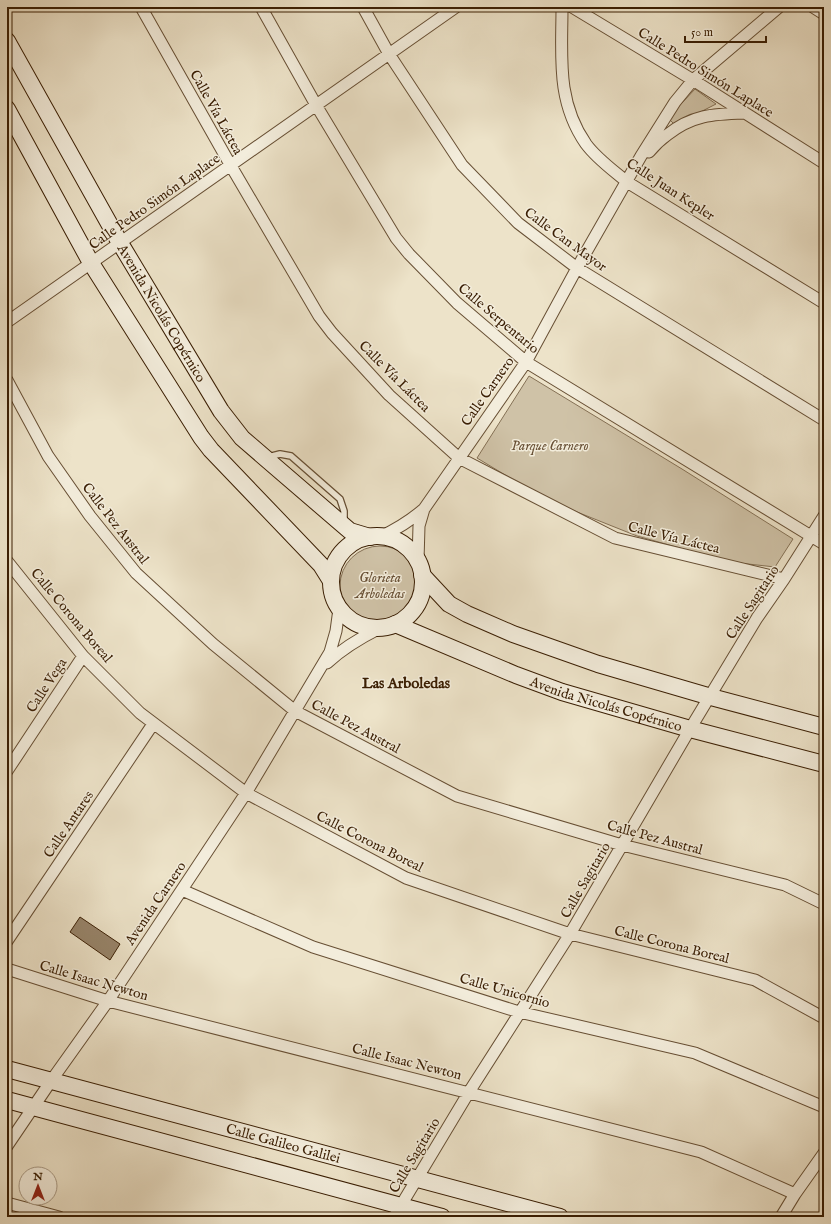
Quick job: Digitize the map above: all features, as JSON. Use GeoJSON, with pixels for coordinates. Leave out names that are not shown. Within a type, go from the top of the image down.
{"type":"FeatureCollection","features":[{"type":"Feature","properties":{"kind":"main road","name":"Avenida Nicolás Copérnico"},"geometry":{"type":"LineString","coordinates":[[7,41],[120,242],[212,398],[242,438],[350,531],[375,537]]}},
{"type":"Feature","properties":{"kind":"main road"},"geometry":{"type":"LineString","coordinates":[[7,109],[91,263],[201,438],[321,565],[330,581],[333,596],[339,609],[350,620],[365,627],[388,626],[408,616],[417,604],[422,590],[420,568]]}},
{"type":"Feature","properties":{"kind":"main road"},"geometry":{"type":"LineString","coordinates":[[330,581],[334,566],[342,552],[355,542],[375,537],[398,542],[412,553],[420,568],[449,604],[467,614],[513,634],[598,664],[711,697],[824,727]]}},
{"type":"Feature","properties":{"kind":"main road","name":"Avenida Nicolás Copérnico"},"geometry":{"type":"LineString","coordinates":[[388,626],[562,692],[690,729],[824,764]]}},
{"type":"Feature","properties":{"kind":"main road","name":"Calle Galileo Galilei"},"geometry":{"type":"LineString","coordinates":[[7,1070],[560,1217]]}},
{"type":"Feature","properties":{"kind":"main road"},"geometry":{"type":"LineString","coordinates":[[7,1100],[397,1212],[442,1217]]}},
{"type":"Feature","properties":{"kind":"street","name":"Calle Vía Láctea"},"geometry":{"type":"LineString","coordinates":[[141,7],[231,166],[319,316],[332,334],[389,395],[458,458],[615,538],[784,579]]}},
{"type":"Feature","properties":{"kind":"street","name":"Calle Serpentario"},"geometry":{"type":"LineString","coordinates":[[261,7],[316,105],[396,238],[409,254],[457,303],[526,362],[824,544]]}},
{"type":"Feature","properties":{"kind":"street","name":"Calle Can Mayor"},"geometry":{"type":"LineString","coordinates":[[363,7],[389,54],[462,165],[518,223],[577,268],[824,420]]}},
{"type":"Feature","properties":{"kind":"street","name":"Calle Pedro Simón Laplace"},"geometry":{"type":"LineString","coordinates":[[7,322],[456,7]]}},
{"type":"Feature","properties":{"kind":"street","name":"Calle Juan Kepler"},"geometry":{"type":"LineString","coordinates":[[562,7],[562,73],[568,108],[577,128],[587,144],[602,161],[627,182],[824,302]]}},
{"type":"Feature","properties":{"kind":"street","name":"Calle Pedro Simón Laplace"},"geometry":{"type":"LineString","coordinates":[[572,7],[693,80],[824,163]]}},
{"type":"Feature","properties":{"kind":"street","name":"Calle Carnero"},"geometry":{"type":"LineString","coordinates":[[375,537],[396,530],[411,521],[424,509],[526,362],[577,268],[627,182],[640,156],[663,120],[693,80],[779,7]]}},
{"type":"Feature","properties":{"kind":"street"},"geometry":{"type":"LineString","coordinates":[[813,7],[824,14]]}},
{"type":"Feature","properties":{"kind":"street","name":"Calle Carnero"},"geometry":{"type":"LineString","coordinates":[[627,182],[652,148],[676,127],[700,117],[719,114],[744,113]]}},
{"type":"Feature","properties":{"kind":"street","name":"Calle Pez Austral"},"geometry":{"type":"LineString","coordinates":[[7,380],[48,456],[90,516],[136,573],[213,644],[295,711],[457,796],[622,845],[785,886],[824,904]]}},
{"type":"Feature","properties":{"kind":"street","name":"Calle Carnero"},"geometry":{"type":"LineString","coordinates":[[420,568],[419,526],[424,509]]}},
{"type":"Feature","properties":{"kind":"street","name":"Calle Sagitario"},"geometry":{"type":"LineString","coordinates":[[397,1212],[469,1092],[570,934],[757,618],[824,516]]}},
{"type":"Feature","properties":{"kind":"street","name":"Calle Corona Boreal"},"geometry":{"type":"LineString","coordinates":[[7,561],[83,656],[140,714],[246,793],[406,878],[570,934],[755,980],[824,1018]]}},
{"type":"Feature","properties":{"kind":"street","name":"Avenida Carnero"},"geometry":{"type":"LineString","coordinates":[[7,1146],[108,1001],[246,793],[330,652],[336,631],[339,609]]}},
{"type":"Feature","properties":{"kind":"street","name":"Avenida Carnero"},"geometry":{"type":"LineString","coordinates":[[319,670],[338,653],[358,639],[388,626]]}},
{"type":"Feature","properties":{"kind":"street","name":"Calle Vega"},"geometry":{"type":"LineString","coordinates":[[7,771],[83,656]]}},
{"type":"Feature","properties":{"kind":"street","name":"Calle Antares"},"geometry":{"type":"LineString","coordinates":[[7,941],[153,724]]}},
{"type":"Feature","properties":{"kind":"street","name":"Calle Unicornio"},"geometry":{"type":"LineString","coordinates":[[182,890],[313,947],[520,1012],[695,1053],[824,1107]]}},
{"type":"Feature","properties":{"kind":"street","name":"Calle Isaac Newton"},"geometry":{"type":"LineString","coordinates":[[7,969],[108,1001],[701,1152],[795,1194]]}},
{"type":"Feature","properties":{"kind":"street"},"geometry":{"type":"LineString","coordinates":[[781,1217],[795,1194],[824,1153]]}},
{"type":"Feature","properties":{"kind":"street"},"geometry":{"type":"LineString","coordinates":[[7,1203],[59,1217]]}},
{"type":"Feature","properties":{"kind":"green space"},"geometry":{"type":"Polygon","coordinates":[[[695,89],[716,104],[675,125],[668,118],[695,89]]]}},
{"type":"Feature","properties":{"kind":"green space","name":"Parque Carnero"},"geometry":{"type":"Polygon","coordinates":[[[529,376],[682,469],[793,539],[775,567],[730,562],[637,536],[577,512],[530,490],[477,458],[529,376]]]}},
{"type":"Feature","properties":{"kind":"green space","name":"Glorieta Arboledas"},"geometry":{"type":"Polygon","coordinates":[[[380,546],[395,549],[408,558],[417,571],[420,586],[417,601],[408,614],[395,623],[380,626],[365,623],[352,614],[343,601],[340,586],[343,571],[352,558],[365,549],[380,546]]]}},
{"type":"Feature","properties":{"kind":"building"},"geometry":{"type":"Polygon","coordinates":[[[80,917],[120,944],[110,960],[70,932],[80,917]]]}},
{"type":"Feature","properties":{"kind":"district","name":"Las Arboledas"},"geometry":{"type":"Point","coordinates":[406,683]}}]}
